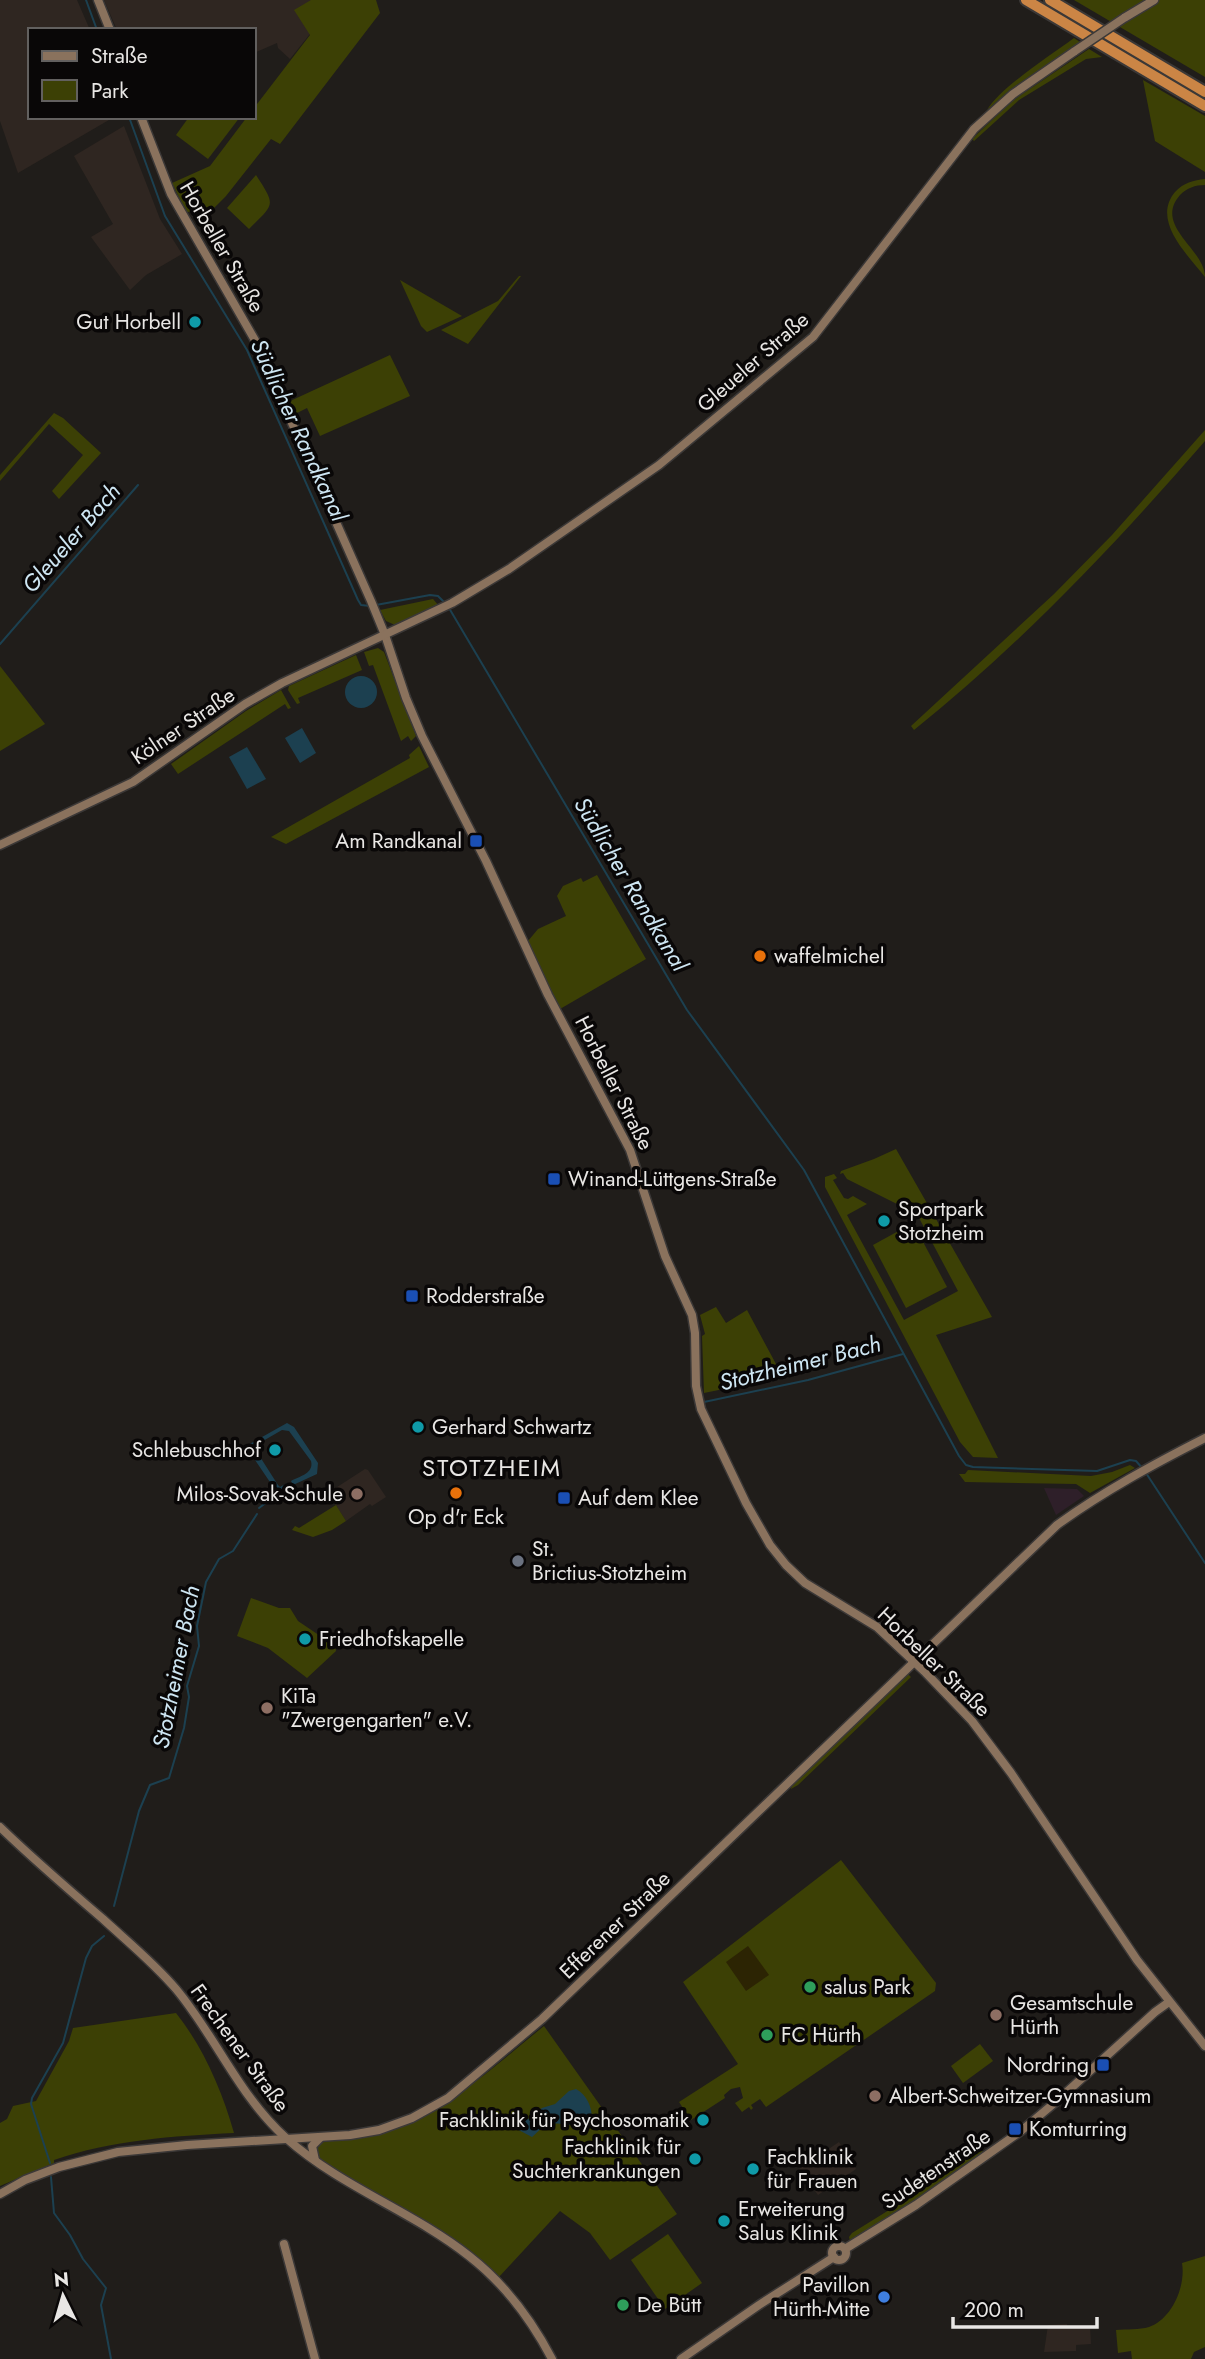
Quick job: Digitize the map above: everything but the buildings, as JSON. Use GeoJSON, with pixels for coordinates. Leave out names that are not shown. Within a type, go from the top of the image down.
{"type":"FeatureCollection","features":[{"type":"Feature","properties":{"kind":"highway"},"geometry":{"type":"LineString","coordinates":[[1026,0],[1205,106]]}},
{"type":"Feature","properties":{"kind":"highway"},"geometry":{"type":"LineString","coordinates":[[1050,0],[1205,92]]}},
{"type":"Feature","properties":{"kind":"main road"},"geometry":{"type":"LineString","coordinates":[[98,0],[109,28]]}},
{"type":"Feature","properties":{"kind":"main road","name":"Gleueler Straße"},"geometry":{"type":"LineString","coordinates":[[385,635],[452,603],[509,569],[651,471],[807,342],[974,129],[1003,101],[1154,0]]}},
{"type":"Feature","properties":{"kind":"main road","name":"Horbeller Straße"},"geometry":{"type":"LineString","coordinates":[[142,119],[171,194],[256,342],[371,601],[422,736],[486,861],[548,995],[622,1130],[665,1256],[692,1315],[696,1386],[701,1409],[746,1503],[770,1545],[795,1574],[817,1591],[877,1627],[953,1700],[983,1735],[1012,1773],[1137,1960],[1205,2046]]}},
{"type":"Feature","properties":{"kind":"main road","name":"Kölner Straße"},"geometry":{"type":"LineString","coordinates":[[0,845],[114,792],[151,770],[263,693],[316,665],[385,635]]}},
{"type":"Feature","properties":{"kind":"main road","name":"Efferener Straße"},"geometry":{"type":"LineString","coordinates":[[0,2194],[25,2180],[59,2167],[105,2155],[148,2148],[350,2136],[396,2125],[429,2110],[466,2085],[542,2019],[1057,1525],[1091,1500],[1138,1472],[1205,1438]]}},
{"type":"Feature","properties":{"kind":"main road","name":"Frechener Straße"},"geometry":{"type":"LineString","coordinates":[[0,1827],[140,1951],[164,1976],[188,2004],[235,2079],[287,2139],[351,2185],[451,2243],[484,2268],[523,2311],[552,2359]]}},
{"type":"Feature","properties":{"kind":"main road","name":"Sudetenstraße"},"geometry":{"type":"LineString","coordinates":[[681,2359],[834,2257],[839,2260],[844,2258],[845,2249],[916,2205],[1021,2131],[1169,2002]]}},
{"type":"Feature","properties":{"kind":"main road"},"geometry":{"type":"LineString","coordinates":[[259,2141],[267,2132],[267,2119]]}},
{"type":"Feature","properties":{"kind":"main road"},"geometry":{"type":"LineString","coordinates":[[315,2160],[312,2146],[320,2138]]}},
{"type":"Feature","properties":{"kind":"main road"},"geometry":{"type":"LineString","coordinates":[[284,2244],[315,2359]]}},
{"type":"Feature","properties":{"kind":"shaded area"},"geometry":{"type":"Polygon","coordinates":[[[0,0],[77,0],[89,28],[28,28],[28,119],[111,119],[18,173],[0,121],[0,0]]]}},
{"type":"Feature","properties":{"kind":"shaded area"},"geometry":{"type":"Polygon","coordinates":[[[104,0],[337,0],[290,59],[278,48],[277,43],[256,52],[256,28],[116,28],[104,0]]]}},
{"type":"Feature","properties":{"kind":"shaded area"},"geometry":{"type":"Polygon","coordinates":[[[124,126],[160,219],[182,254],[146,275],[130,290],[91,237],[113,224],[74,156],[124,126]]]}},
{"type":"Feature","properties":{"kind":"shaded area","name":"Milos-Sovak-Schule"},"geometry":{"type":"Polygon","coordinates":[[[365,1469],[386,1497],[372,1506],[370,1504],[346,1521],[327,1491],[365,1469]]]}},
{"type":"Feature","properties":{"kind":"shaded area"},"geometry":{"type":"Polygon","coordinates":[[[1044,1488],[1077,1489],[1084,1496],[1056,1515],[1044,1488]]]}},
{"type":"Feature","properties":{"kind":"shaded area"},"geometry":{"type":"Polygon","coordinates":[[[839,2142],[856,2169],[818,2195],[799,2169],[839,2142]]]}},
{"type":"Feature","properties":{"kind":"shaded area"},"geometry":{"type":"Polygon","coordinates":[[[1067,2324],[1067,2328],[1090,2327],[1091,2344],[1076,2345],[1076,2351],[1044,2352],[1048,2325],[1067,2324]]]}},
{"type":"Feature","properties":{"kind":"green space"},"geometry":{"type":"Polygon","coordinates":[[[311,0],[376,0],[380,13],[280,144],[271,139],[211,211],[186,212],[172,183],[210,166],[245,119],[256,119],[256,105],[310,35],[294,10],[311,0]]]}},
{"type":"Feature","properties":{"kind":"green space"},"geometry":{"type":"Polygon","coordinates":[[[1074,0],[1205,0],[1205,77],[1074,0]]]}},
{"type":"Feature","properties":{"kind":"green space"},"geometry":{"type":"Polygon","coordinates":[[[1074,38],[1080,42],[1011,89],[987,110],[1003,91],[1074,38]]]}},
{"type":"Feature","properties":{"kind":"green space"},"geometry":{"type":"Polygon","coordinates":[[[1089,49],[1102,57],[1086,59],[1019,100],[974,141],[972,139],[1012,101],[1089,49]]]}},
{"type":"Feature","properties":{"kind":"green space"},"geometry":{"type":"Polygon","coordinates":[[[1143,80],[1205,116],[1205,172],[1155,141],[1143,80]]]}},
{"type":"Feature","properties":{"kind":"green space"},"geometry":{"type":"Polygon","coordinates":[[[188,119],[238,119],[208,159],[176,135],[188,119]]]}},
{"type":"Feature","properties":{"kind":"green space"},"geometry":{"type":"Polygon","coordinates":[[[256,175],[270,204],[249,229],[227,208],[256,175]]]}},
{"type":"Feature","properties":{"kind":"green space"},"geometry":{"type":"Polygon","coordinates":[[[1205,179],[1205,185],[1191,187],[1180,195],[1173,206],[1173,217],[1182,237],[1203,267],[1205,277],[1175,237],[1167,214],[1169,203],[1178,189],[1189,182],[1205,179]]]}},
{"type":"Feature","properties":{"kind":"green space"},"geometry":{"type":"Polygon","coordinates":[[[519,276],[468,344],[441,330],[498,301],[519,276]]]}},
{"type":"Feature","properties":{"kind":"green space"},"geometry":{"type":"Polygon","coordinates":[[[400,280],[462,316],[427,332],[421,326],[400,280]]]}},
{"type":"Feature","properties":{"kind":"green space"},"geometry":{"type":"Polygon","coordinates":[[[390,355],[410,396],[320,436],[307,408],[293,415],[288,402],[390,355]]]}},
{"type":"Feature","properties":{"kind":"green space"},"geometry":{"type":"Polygon","coordinates":[[[54,413],[101,453],[59,499],[52,491],[83,455],[49,424],[0,481],[0,475],[54,413]]]}},
{"type":"Feature","properties":{"kind":"green space"},"geometry":{"type":"Polygon","coordinates":[[[1205,430],[1205,441],[1102,555],[992,663],[914,730],[911,726],[1054,594],[1112,535],[1205,430]]]}},
{"type":"Feature","properties":{"kind":"green space"},"geometry":{"type":"Polygon","coordinates":[[[433,599],[439,606],[395,625],[386,621],[380,610],[433,599]]]}},
{"type":"Feature","properties":{"kind":"green space"},"geometry":{"type":"Polygon","coordinates":[[[378,648],[384,652],[416,736],[411,741],[408,736],[401,741],[373,665],[369,666],[364,652],[378,648]]]}},
{"type":"Feature","properties":{"kind":"green space"},"geometry":{"type":"Polygon","coordinates":[[[356,655],[362,670],[298,698],[300,703],[297,704],[288,690],[289,686],[356,655]]]}},
{"type":"Feature","properties":{"kind":"green space"},"geometry":{"type":"Polygon","coordinates":[[[0,666],[45,724],[0,751],[0,666]]]}},
{"type":"Feature","properties":{"kind":"green space"},"geometry":{"type":"Polygon","coordinates":[[[281,690],[291,708],[288,709],[285,704],[178,774],[171,764],[246,711],[281,690]]]}},
{"type":"Feature","properties":{"kind":"green space"},"geometry":{"type":"Polygon","coordinates":[[[419,746],[429,767],[286,844],[271,837],[410,758],[409,755],[419,746]]]}},
{"type":"Feature","properties":{"kind":"green space"},"geometry":{"type":"Polygon","coordinates":[[[597,875],[646,959],[560,1009],[528,941],[538,929],[566,916],[557,896],[563,886],[581,878],[583,882],[597,875]]]}},
{"type":"Feature","properties":{"kind":"green space"},"geometry":{"type":"Polygon","coordinates":[[[896,1149],[992,1317],[936,1335],[998,1458],[973,1457],[960,1442],[825,1187],[825,1177],[834,1174],[837,1178],[833,1180],[844,1198],[853,1196],[867,1204],[847,1215],[904,1320],[958,1291],[918,1216],[847,1179],[843,1173],[840,1174],[841,1171],[896,1149]]]}},
{"type":"Feature","properties":{"kind":"green space"},"geometry":{"type":"Polygon","coordinates":[[[913,1223],[947,1287],[906,1308],[873,1245],[913,1223]]]}},
{"type":"Feature","properties":{"kind":"green space"},"geometry":{"type":"Polygon","coordinates":[[[716,1307],[726,1323],[747,1310],[783,1377],[704,1393],[702,1336],[705,1334],[700,1315],[716,1307]]]}},
{"type":"Feature","properties":{"kind":"green space"},"geometry":{"type":"Polygon","coordinates":[[[1130,1465],[1135,1468],[1090,1493],[1076,1484],[965,1482],[959,1474],[965,1474],[968,1470],[1091,1476],[1130,1465]]]}},
{"type":"Feature","properties":{"kind":"green space"},"geometry":{"type":"Polygon","coordinates":[[[336,1505],[346,1521],[332,1530],[313,1537],[292,1530],[295,1526],[299,1528],[336,1505]]]}},
{"type":"Feature","properties":{"kind":"green space"},"geometry":{"type":"Polygon","coordinates":[[[251,1598],[279,1608],[290,1608],[298,1621],[335,1646],[336,1651],[307,1678],[268,1648],[237,1636],[251,1598]]]}},
{"type":"Feature","properties":{"kind":"green space"},"geometry":{"type":"Polygon","coordinates":[[[908,1674],[911,1677],[791,1789],[808,1767],[908,1674]]]}},
{"type":"Feature","properties":{"kind":"green space","name":"salus Park"},"geometry":{"type":"Polygon","coordinates":[[[841,1860],[936,1983],[935,1991],[766,2107],[760,2099],[751,2105],[751,2110],[749,2107],[742,2112],[735,2103],[743,2098],[740,2087],[731,2089],[724,2095],[725,2098],[691,2120],[679,2102],[738,2064],[683,1982],[841,1860]]]}},
{"type":"Feature","properties":{"kind":"green space"},"geometry":{"type":"Polygon","coordinates":[[[176,2013],[211,2070],[234,2133],[120,2143],[54,2160],[54,2163],[0,2186],[0,2123],[7,2119],[13,2106],[36,2101],[69,2041],[73,2028],[176,2013]]]}},
{"type":"Feature","properties":{"kind":"green space"},"geometry":{"type":"Polygon","coordinates":[[[544,2026],[677,2214],[610,2260],[590,2233],[560,2211],[499,2277],[456,2244],[318,2158],[316,2144],[321,2141],[378,2134],[437,2108],[474,2083],[544,2026]]]}},
{"type":"Feature","properties":{"kind":"green space"},"geometry":{"type":"Polygon","coordinates":[[[980,2044],[993,2061],[963,2083],[951,2066],[980,2044]]]}},
{"type":"Feature","properties":{"kind":"green space"},"geometry":{"type":"Polygon","coordinates":[[[980,2148],[985,2155],[912,2205],[850,2241],[852,2233],[980,2148]]]}},
{"type":"Feature","properties":{"kind":"green space"},"geometry":{"type":"Polygon","coordinates":[[[668,2234],[702,2283],[665,2309],[631,2260],[668,2234]]]}},
{"type":"Feature","properties":{"kind":"green space"},"geometry":{"type":"Polygon","coordinates":[[[1205,2256],[1205,2347],[1194,2352],[1191,2359],[1132,2359],[1131,2351],[1118,2353],[1116,2330],[1145,2328],[1157,2323],[1176,2301],[1182,2282],[1182,2263],[1205,2256]]]}},
{"type":"Feature","properties":{"kind":"sand"},"geometry":{"type":"Polygon","coordinates":[[[748,1946],[769,1975],[746,1991],[726,1962],[748,1946]]]}},
{"type":"Feature","properties":{"kind":"water"},"geometry":{"type":"Polygon","coordinates":[[[361,676],[372,681],[377,692],[372,703],[361,708],[350,703],[345,692],[350,681],[361,676]]]}},
{"type":"Feature","properties":{"kind":"water"},"geometry":{"type":"Polygon","coordinates":[[[302,728],[316,753],[300,763],[285,738],[302,728]]]}},
{"type":"Feature","properties":{"kind":"water"},"geometry":{"type":"Polygon","coordinates":[[[247,747],[266,779],[247,789],[229,757],[247,747]]]}},
{"type":"Feature","properties":{"kind":"water"},"geometry":{"type":"Polygon","coordinates":[[[287,1423],[294,1427],[318,1463],[317,1474],[293,1485],[291,1481],[309,1471],[311,1461],[289,1431],[282,1430],[256,1445],[255,1449],[278,1485],[280,1487],[287,1483],[289,1486],[276,1491],[247,1448],[287,1423]]]}},
{"type":"Feature","properties":{"kind":"water"},"geometry":{"type":"Polygon","coordinates":[[[576,2089],[590,2106],[592,2119],[588,2123],[579,2126],[557,2123],[549,2125],[532,2137],[511,2126],[528,2119],[542,2108],[555,2104],[569,2091],[576,2089]]]}},
{"type":"Feature","properties":{"kind":"waterway","name":"Südlicher Randkanal"},"geometry":{"type":"LineString","coordinates":[[86,0],[96,28]]}},
{"type":"Feature","properties":{"kind":"waterway","name":"Südlicher Randkanal"},"geometry":{"type":"LineString","coordinates":[[130,119],[165,216],[247,350],[358,600],[361,605],[370,606]]}},
{"type":"Feature","properties":{"kind":"waterway","name":"Gleueler Bach"},"geometry":{"type":"LineString","coordinates":[[0,644],[138,485]]}},
{"type":"Feature","properties":{"kind":"waterway","name":"Südlicher Randkanal"},"geometry":{"type":"LineString","coordinates":[[376,605],[430,595],[438,596],[446,604]]}},
{"type":"Feature","properties":{"kind":"waterway","name":"Südlicher Randkanal"},"geometry":{"type":"LineString","coordinates":[[449,608],[687,1010],[804,1170],[966,1465],[1097,1471],[1130,1460],[1136,1461],[1143,1469]]}},
{"type":"Feature","properties":{"kind":"waterway","name":"Stotzheimer Bach"},"geometry":{"type":"LineString","coordinates":[[704,1402],[808,1380],[903,1354]]}},
{"type":"Feature","properties":{"kind":"waterway","name":"Südlicher Randkanal"},"geometry":{"type":"LineString","coordinates":[[1146,1473],[1205,1563]]}},
{"type":"Feature","properties":{"kind":"waterway","name":"Stotzheimer Bach"},"geometry":{"type":"LineString","coordinates":[[259,1508],[267,1502]]}},
{"type":"Feature","properties":{"kind":"waterway","name":"Stotzheimer Bach"},"geometry":{"type":"LineString","coordinates":[[114,1906],[139,1811],[150,1785],[169,1778],[184,1728],[189,1697],[187,1686],[199,1646],[197,1626],[206,1582],[219,1559],[233,1551],[257,1514]]}},
{"type":"Feature","properties":{"kind":"waterway","name":"Stotzheimer Bach"},"geometry":{"type":"LineString","coordinates":[[50,2163],[31,2104],[32,2098],[63,2043],[86,1958],[92,1946],[104,1936]]}},
{"type":"Feature","properties":{"kind":"waterway","name":"Stotzheimer Bach"},"geometry":{"type":"LineString","coordinates":[[51,2177],[54,2213],[83,2259],[106,2288],[101,2305],[111,2359]]}},
{"type":"Feature","properties":{"kind":"place","name":"Gut Horbell"},"geometry":{"type":"Point","coordinates":[195,322]}},
{"type":"Feature","properties":{"kind":"place","name":"Am Randkanal"},"geometry":{"type":"Point","coordinates":[476,841]}},
{"type":"Feature","properties":{"kind":"place","name":"waffelmichel"},"geometry":{"type":"Point","coordinates":[760,956]}},
{"type":"Feature","properties":{"kind":"place","name":"Winand-Lüttgens-Straße"},"geometry":{"type":"Point","coordinates":[554,1179]}},
{"type":"Feature","properties":{"kind":"place","name":"Sportpark Stotzheim"},"geometry":{"type":"Point","coordinates":[884,1221]}},
{"type":"Feature","properties":{"kind":"place","name":"Rodderstraße"},"geometry":{"type":"Point","coordinates":[412,1296]}},
{"type":"Feature","properties":{"kind":"place","name":"Gerhard Schwartz"},"geometry":{"type":"Point","coordinates":[418,1427]}},
{"type":"Feature","properties":{"kind":"place","name":"Schlebuschhof"},"geometry":{"type":"Point","coordinates":[275,1450]}},
{"type":"Feature","properties":{"kind":"place","name":"Op d'r Eck"},"geometry":{"type":"Point","coordinates":[456,1493]}},
{"type":"Feature","properties":{"kind":"place","name":"Milos-Sovak-Schule"},"geometry":{"type":"Point","coordinates":[357,1494]}},
{"type":"Feature","properties":{"kind":"place","name":"Auf dem Klee"},"geometry":{"type":"Point","coordinates":[564,1498]}},
{"type":"Feature","properties":{"kind":"place","name":"St. Brictius-Stotzheim"},"geometry":{"type":"Point","coordinates":[518,1561]}},
{"type":"Feature","properties":{"kind":"place","name":"Friedhofskapelle"},"geometry":{"type":"Point","coordinates":[305,1639]}},
{"type":"Feature","properties":{"kind":"place","name":"KiTa \"Zwergengarten\" e.V."},"geometry":{"type":"Point","coordinates":[267,1708]}},
{"type":"Feature","properties":{"kind":"place","name":"salus Park"},"geometry":{"type":"Point","coordinates":[810,1987]}},
{"type":"Feature","properties":{"kind":"place","name":"Gesamtschule Hürth"},"geometry":{"type":"Point","coordinates":[996,2015]}},
{"type":"Feature","properties":{"kind":"place","name":"FC Hürth"},"geometry":{"type":"Point","coordinates":[767,2035]}},
{"type":"Feature","properties":{"kind":"place","name":"Nordring"},"geometry":{"type":"Point","coordinates":[1103,2065]}},
{"type":"Feature","properties":{"kind":"place","name":"Albert-Schweitzer-Gymnasium"},"geometry":{"type":"Point","coordinates":[875,2096]}},
{"type":"Feature","properties":{"kind":"place","name":"Fachklinik für Psychosomatik"},"geometry":{"type":"Point","coordinates":[703,2120]}},
{"type":"Feature","properties":{"kind":"place","name":"Komturring"},"geometry":{"type":"Point","coordinates":[1015,2129]}},
{"type":"Feature","properties":{"kind":"place","name":"Fachklinik für Suchterkrankungen"},"geometry":{"type":"Point","coordinates":[695,2159]}},
{"type":"Feature","properties":{"kind":"place","name":"Fachklinik für Frauen"},"geometry":{"type":"Point","coordinates":[753,2169]}},
{"type":"Feature","properties":{"kind":"place","name":"Erweiterung Salus Klinik"},"geometry":{"type":"Point","coordinates":[724,2221]}},
{"type":"Feature","properties":{"kind":"place","name":"Pavillon Hürth-Mitte"},"geometry":{"type":"Point","coordinates":[884,2297]}},
{"type":"Feature","properties":{"kind":"place","name":"De Bütt"},"geometry":{"type":"Point","coordinates":[623,2305]}},
{"type":"Feature","properties":{"kind":"district","name":"STOTZHEIM"},"geometry":{"type":"Point","coordinates":[492,1467]}}]}
